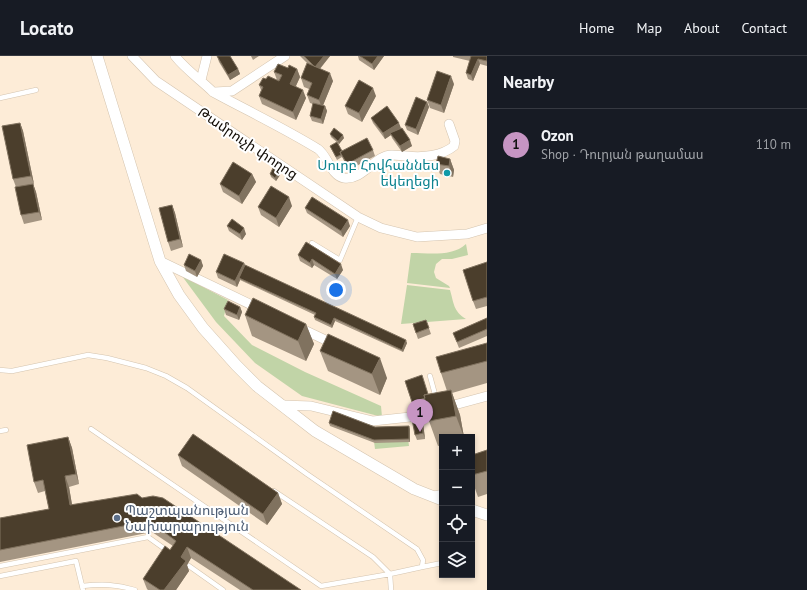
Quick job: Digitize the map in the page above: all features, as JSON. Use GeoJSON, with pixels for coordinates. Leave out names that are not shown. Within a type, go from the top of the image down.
{"type":"FeatureCollection","features":[{"type":"Feature","properties":{"kind":"street"},"geometry":{"type":"LineString","coordinates":[[96,56],[160,261],[179,295],[203,328],[257,386],[315,431],[414,489],[428,496],[439,499]]}},
{"type":"Feature","properties":{"kind":"street","name":"Թամրուչի փողոց"},"geometry":{"type":"LineString","coordinates":[[132,56],[156,81],[358,217],[381,228],[417,237],[468,234],[487,228]]}},
{"type":"Feature","properties":{"kind":"street"},"geometry":{"type":"LineString","coordinates":[[175,56],[183,66],[201,80],[213,92],[322,152],[333,170],[344,178],[352,177],[360,173],[388,155],[416,157],[436,154],[449,150],[454,146],[455,141],[449,124]]}},
{"type":"Feature","properties":{"kind":"street"},"geometry":{"type":"LineString","coordinates":[[201,80],[207,56]]}},
{"type":"Feature","properties":{"kind":"street"},"geometry":{"type":"LineString","coordinates":[[213,92],[232,91],[285,56]]}},
{"type":"Feature","properties":{"kind":"street"},"geometry":{"type":"LineString","coordinates":[[160,261],[265,311]]}},
{"type":"Feature","properties":{"kind":"street"},"geometry":{"type":"LineString","coordinates":[[293,324],[342,348]]}},
{"type":"Feature","properties":{"kind":"street"},"geometry":{"type":"LineString","coordinates":[[282,405],[311,406],[374,421],[410,417],[487,396]]}},
{"type":"Feature","properties":{"kind":"street"},"geometry":{"type":"LineString","coordinates":[[475,511],[487,515]]}},
{"type":"Feature","properties":{"kind":"lane"},"geometry":{"type":"LineString","coordinates":[[0,98],[36,90]]}},
{"type":"Feature","properties":{"kind":"lane"},"geometry":{"type":"LineString","coordinates":[[312,243],[340,260],[358,217]]}},
{"type":"Feature","properties":{"kind":"lane"},"geometry":{"type":"LineString","coordinates":[[0,370],[12,371],[88,355],[107,358],[146,368],[166,376],[187,388],[307,474],[417,549],[423,560],[422,567]]}},
{"type":"Feature","properties":{"kind":"lane"},"geometry":{"type":"LineString","coordinates":[[430,376],[439,409]]}},
{"type":"Feature","properties":{"kind":"lane"},"geometry":{"type":"LineString","coordinates":[[91,429],[321,586],[439,564]]}},
{"type":"Feature","properties":{"kind":"lane"},"geometry":{"type":"LineString","coordinates":[[0,431],[6,430]]}},
{"type":"Feature","properties":{"kind":"lane"},"geometry":{"type":"LineString","coordinates":[[269,488],[373,557],[390,574],[391,590]]}},
{"type":"Feature","properties":{"kind":"lane"},"geometry":{"type":"LineString","coordinates":[[428,496],[439,493]]}},
{"type":"Feature","properties":{"kind":"lane"},"geometry":{"type":"LineString","coordinates":[[0,566],[148,537],[174,555]]}},
{"type":"Feature","properties":{"kind":"lane"},"geometry":{"type":"LineString","coordinates":[[0,576],[76,561],[82,588],[102,584],[126,587],[134,590]]}},
{"type":"Feature","properties":{"kind":"lane"},"geometry":{"type":"LineString","coordinates":[[189,566],[223,590]]}},
{"type":"Feature","properties":{"kind":"green space"},"geometry":{"type":"Polygon","coordinates":[[[466,244],[468,255],[452,259],[442,259],[436,264],[434,272],[436,278],[450,288],[407,283],[411,253],[447,253],[466,244]]]}},
{"type":"Feature","properties":{"kind":"green space"},"geometry":{"type":"Polygon","coordinates":[[[182,276],[228,300],[224,316],[252,345],[305,372],[381,406],[382,417],[302,396],[255,363],[216,322],[182,276]]]}},
{"type":"Feature","properties":{"kind":"green space"},"geometry":{"type":"Polygon","coordinates":[[[407,285],[450,290],[456,310],[466,319],[401,324],[407,285]]]}},
{"type":"Feature","properties":{"kind":"green space"},"geometry":{"type":"Polygon","coordinates":[[[407,431],[409,446],[375,449],[373,434],[407,431]]]}},
{"type":"Feature","properties":{"kind":"building"},"geometry":{"type":"Polygon","coordinates":[[[217,56],[230,56],[238,69],[228,75],[217,56]]]}},
{"type":"Feature","properties":{"kind":"building"},"geometry":{"type":"Polygon","coordinates":[[[304,56],[324,56],[315,67],[304,56]]]}},
{"type":"Feature","properties":{"kind":"building"},"geometry":{"type":"Polygon","coordinates":[[[360,56],[378,56],[372,64],[360,56]]]}},
{"type":"Feature","properties":{"kind":"building"},"geometry":{"type":"Polygon","coordinates":[[[471,56],[487,56],[487,61],[478,59],[471,75],[466,73],[471,56]]]}},
{"type":"Feature","properties":{"kind":"building"},"geometry":{"type":"Polygon","coordinates":[[[307,63],[330,73],[319,100],[307,95],[312,83],[301,78],[307,63]]]}},
{"type":"Feature","properties":{"kind":"building"},"geometry":{"type":"Polygon","coordinates":[[[278,64],[288,68],[289,65],[297,69],[290,84],[303,90],[293,112],[259,96],[263,87],[259,85],[263,78],[266,79],[268,76],[279,81],[282,75],[274,72],[278,64]]]}},
{"type":"Feature","properties":{"kind":"building"},"geometry":{"type":"Polygon","coordinates":[[[437,71],[451,76],[441,105],[427,100],[437,71]]]}},
{"type":"Feature","properties":{"kind":"building"},"geometry":{"type":"Polygon","coordinates":[[[359,80],[373,88],[359,113],[345,106],[359,80]]]}},
{"type":"Feature","properties":{"kind":"building"},"geometry":{"type":"Polygon","coordinates":[[[416,97],[427,102],[416,129],[405,125],[416,97]]]}},
{"type":"Feature","properties":{"kind":"building"},"geometry":{"type":"Polygon","coordinates":[[[313,103],[325,106],[321,119],[310,116],[313,103]]]}},
{"type":"Feature","properties":{"kind":"building"},"geometry":{"type":"Polygon","coordinates":[[[387,106],[399,123],[383,133],[371,118],[387,106]]]}},
{"type":"Feature","properties":{"kind":"building"},"geometry":{"type":"Polygon","coordinates":[[[20,123],[31,176],[13,179],[2,126],[20,123]]]}},
{"type":"Feature","properties":{"kind":"building"},"geometry":{"type":"Polygon","coordinates":[[[334,128],[343,135],[338,141],[330,134],[334,128]]]}},
{"type":"Feature","properties":{"kind":"building"},"geometry":{"type":"Polygon","coordinates":[[[402,128],[410,140],[400,146],[390,133],[402,128]]]}},
{"type":"Feature","properties":{"kind":"building"},"geometry":{"type":"Polygon","coordinates":[[[367,138],[373,150],[347,164],[340,152],[367,138]]]}},
{"type":"Feature","properties":{"kind":"building"},"geometry":{"type":"Polygon","coordinates":[[[337,142],[342,151],[340,152],[341,155],[336,157],[330,146],[337,142]]]}},
{"type":"Feature","properties":{"kind":"building"},"geometry":{"type":"Polygon","coordinates":[[[438,156],[450,159],[449,166],[436,164],[438,156]]]}},
{"type":"Feature","properties":{"kind":"building"},"geometry":{"type":"Polygon","coordinates":[[[233,162],[252,174],[239,196],[220,184],[233,162]]]}},
{"type":"Feature","properties":{"kind":"building"},"geometry":{"type":"Polygon","coordinates":[[[273,168],[279,172],[275,178],[270,174],[273,168]]]}},
{"type":"Feature","properties":{"kind":"building"},"geometry":{"type":"Polygon","coordinates":[[[33,184],[39,212],[21,215],[15,187],[33,184]]]}},
{"type":"Feature","properties":{"kind":"building"},"geometry":{"type":"Polygon","coordinates":[[[271,186],[289,197],[276,218],[258,207],[271,186]]]}},
{"type":"Feature","properties":{"kind":"building"},"geometry":{"type":"Polygon","coordinates":[[[312,197],[348,220],[341,231],[305,208],[312,197]]]}},
{"type":"Feature","properties":{"kind":"building"},"geometry":{"type":"Polygon","coordinates":[[[172,205],[180,239],[168,242],[159,208],[172,205]]]}},
{"type":"Feature","properties":{"kind":"building"},"geometry":{"type":"Polygon","coordinates":[[[232,219],[244,228],[240,234],[227,226],[232,219]]]}},
{"type":"Feature","properties":{"kind":"building"},"geometry":{"type":"Polygon","coordinates":[[[306,242],[341,264],[335,274],[312,259],[310,263],[298,255],[306,242]]]}},
{"type":"Feature","properties":{"kind":"building"},"geometry":{"type":"Polygon","coordinates":[[[189,254],[201,260],[195,271],[184,265],[189,254]]]}},
{"type":"Feature","properties":{"kind":"building"},"geometry":{"type":"Polygon","coordinates":[[[224,254],[244,263],[235,281],[216,272],[224,254]]]}},
{"type":"Feature","properties":{"kind":"building"},"geometry":{"type":"Polygon","coordinates":[[[487,262],[487,297],[473,301],[463,270],[487,262]]]}},
{"type":"Feature","properties":{"kind":"building"},"geometry":{"type":"Polygon","coordinates":[[[245,265],[406,340],[402,350],[334,318],[331,325],[314,317],[316,313],[239,278],[245,265]]]}},
{"type":"Feature","properties":{"kind":"building"},"geometry":{"type":"Polygon","coordinates":[[[253,298],[306,324],[298,341],[245,315],[253,298]]]}},
{"type":"Feature","properties":{"kind":"building"},"geometry":{"type":"Polygon","coordinates":[[[228,301],[240,307],[237,315],[224,309],[228,301]]]}},
{"type":"Feature","properties":{"kind":"building"},"geometry":{"type":"Polygon","coordinates":[[[487,318],[487,329],[457,342],[453,333],[487,318]]]}},
{"type":"Feature","properties":{"kind":"building"},"geometry":{"type":"Polygon","coordinates":[[[426,320],[429,328],[416,333],[413,324],[426,320]]]}},
{"type":"Feature","properties":{"kind":"building"},"geometry":{"type":"Polygon","coordinates":[[[328,334],[380,358],[372,374],[320,351],[328,334]]]}},
{"type":"Feature","properties":{"kind":"building"},"geometry":{"type":"Polygon","coordinates":[[[487,343],[487,361],[441,373],[436,357],[487,343]]]}},
{"type":"Feature","properties":{"kind":"building"},"geometry":{"type":"Polygon","coordinates":[[[422,375],[428,394],[424,395],[425,398],[412,402],[405,381],[422,375]]]}},
{"type":"Feature","properties":{"kind":"building"},"geometry":{"type":"Polygon","coordinates":[[[451,390],[456,416],[429,421],[424,395],[451,390]]]}},
{"type":"Feature","properties":{"kind":"building"},"geometry":{"type":"Polygon","coordinates":[[[333,411],[375,427],[409,426],[409,439],[374,440],[329,423],[333,411]]]}},
{"type":"Feature","properties":{"kind":"building"},"geometry":{"type":"Polygon","coordinates":[[[421,418],[423,433],[415,435],[412,419],[421,418]]]}},
{"type":"Feature","properties":{"kind":"building"},"geometry":{"type":"Polygon","coordinates":[[[193,434],[278,493],[263,514],[178,455],[193,434]]]}},
{"type":"Feature","properties":{"kind":"building","name":"Պաշտպանության Նախարարություն"},"geometry":{"type":"Polygon","coordinates":[[[68,437],[76,474],[65,476],[70,505],[137,494],[142,498],[153,496],[163,498],[301,590],[253,590],[187,547],[181,557],[186,561],[164,590],[160,590],[143,579],[165,546],[170,550],[176,541],[149,521],[0,550],[0,518],[49,509],[43,480],[34,482],[27,445],[68,437]]]}},
{"type":"Feature","properties":{"kind":"building"},"geometry":{"type":"Polygon","coordinates":[[[487,450],[487,471],[475,474],[475,454],[487,450]]]}},
{"type":"Feature","properties":{"kind":"place","name":"Սուրբ Հովհաննես եկեղեցի"},"geometry":{"type":"Point","coordinates":[447,173]}},
{"type":"Feature","properties":{"kind":"place","name":"Ozon"},"geometry":{"type":"Point","coordinates":[420,432]}},
{"type":"Feature","properties":{"kind":"place","name":"Պաշտպանության Նախարարություն"},"geometry":{"type":"Point","coordinates":[117,518]}}]}
